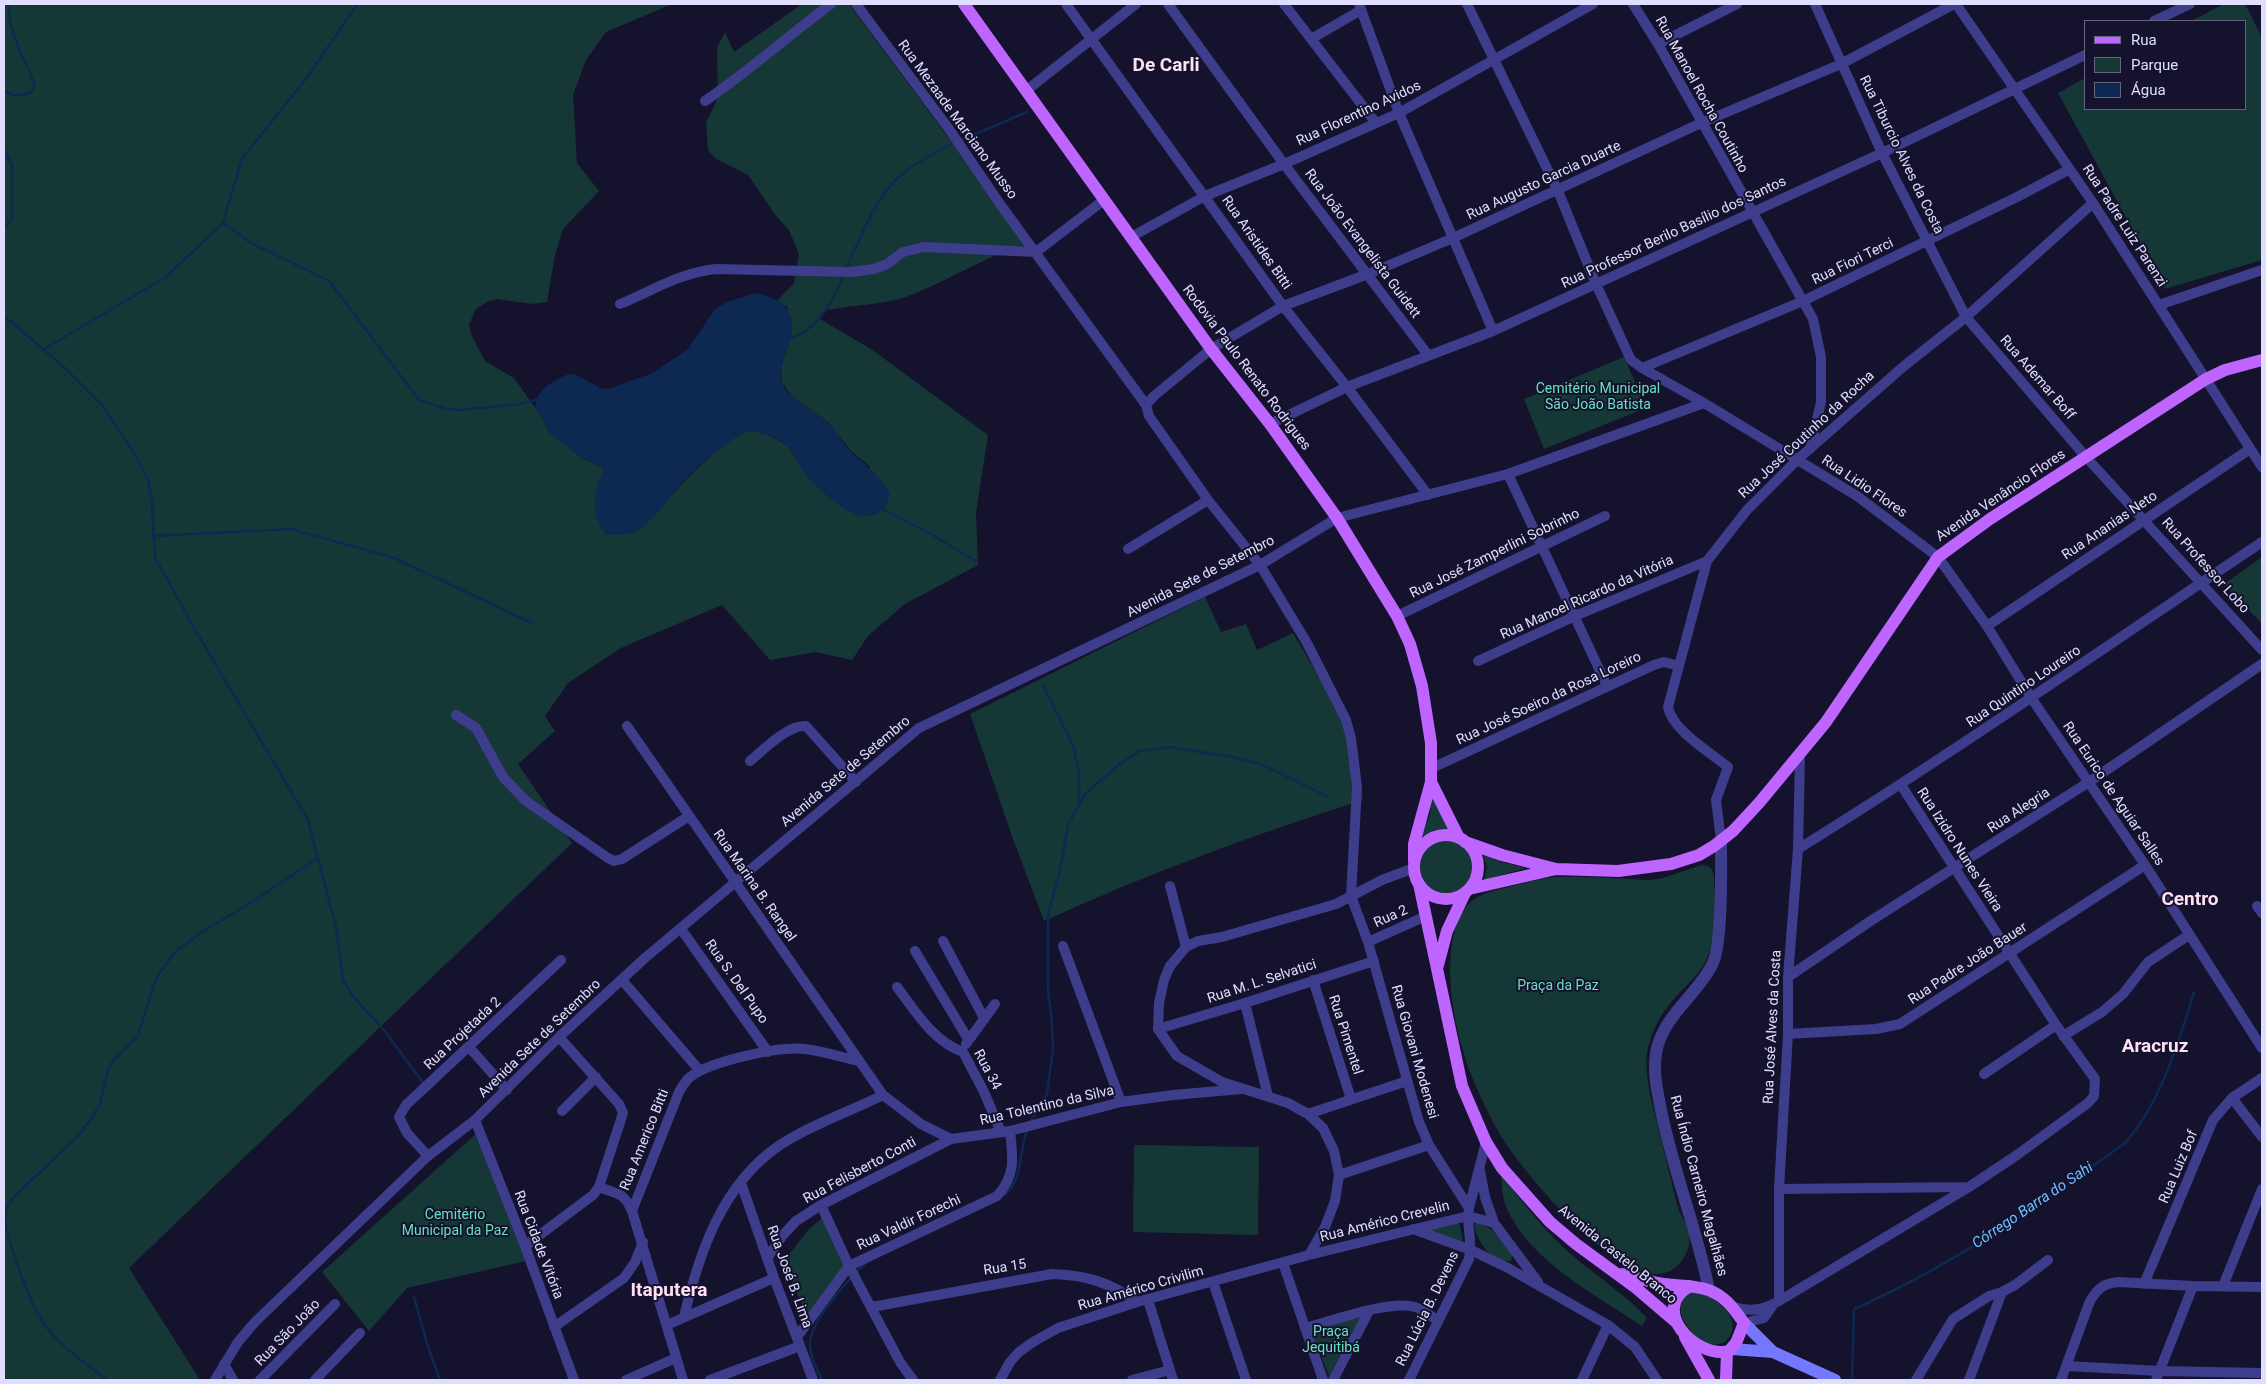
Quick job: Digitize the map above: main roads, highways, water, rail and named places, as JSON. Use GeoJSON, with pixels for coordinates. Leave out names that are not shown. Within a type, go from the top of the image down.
{"type":"FeatureCollection","features":[{"type":"Feature","properties":{"kind":"main road","name":"Rodovia Paulo Renato Rodrigues"},"geometry":{"type":"LineString","coordinates":[[964,4],[1211,349],[1270,424],[1337,518],[1397,616],[1410,644],[1422,686],[1428,720],[1432,768],[1431,782],[1414,844],[1414,865]]}},
{"type":"Feature","properties":{"kind":"main road","name":"Avenida Venâncio Flores"},"geometry":{"type":"LineString","coordinates":[[1556,869],[1618,871],[1645,868],[1688,859],[1714,846],[1759,803],[1800,755],[1844,697],[1938,557],[1990,519],[2206,379],[2225,370],[2262,360]]}},
{"type":"Feature","properties":{"kind":"main road"},"geometry":{"type":"LineString","coordinates":[[1431,782],[1462,840],[1472,848],[1478,865],[1474,882],[1467,891]]}},
{"type":"Feature","properties":{"kind":"main road"},"geometry":{"type":"LineString","coordinates":[[1446,835],[1502,855],[1556,869],[1467,891],[1453,898],[1440,898],[1428,893],[1418,884],[1414,865],[1418,850],[1433,837],[1446,835]]}},
{"type":"Feature","properties":{"kind":"main road","name":"Avenida Castelo Branco"},"geometry":{"type":"LineString","coordinates":[[1418,884],[1462,1086],[1486,1142],[1502,1168],[1544,1216],[1576,1244],[1658,1306],[1680,1328],[1709,1380]]}},
{"type":"Feature","properties":{"kind":"main road","name":"Avenida Castelo Branco"},"geometry":{"type":"LineString","coordinates":[[1437,968],[1447,931],[1467,891]]}},
{"type":"Feature","properties":{"kind":"main road"},"geometry":{"type":"LineString","coordinates":[[1615,1272],[1665,1284],[1709,1290],[1718,1294],[1732,1306],[1744,1323],[1773,1352],[1835,1380]]}},
{"type":"Feature","properties":{"kind":"main road"},"geometry":{"type":"LineString","coordinates":[[1690,1286],[1681,1292],[1675,1302],[1674,1314],[1680,1328],[1700,1346],[1715,1351],[1773,1352]]}},
{"type":"Feature","properties":{"kind":"main road"},"geometry":{"type":"LineString","coordinates":[[1726,1380],[1729,1350],[1744,1323]]}},
{"type":"Feature","properties":{"kind":"water"},"geometry":{"type":"Polygon","coordinates":[[[756,293],[779,302],[785,307],[791,319],[790,343],[781,370],[785,389],[795,400],[831,425],[851,452],[882,481],[890,494],[885,506],[878,514],[869,516],[851,512],[823,492],[800,466],[788,447],[772,436],[753,431],[736,437],[713,454],[682,483],[655,516],[640,529],[628,534],[606,534],[599,522],[595,509],[595,496],[602,467],[582,458],[551,434],[535,407],[538,396],[546,386],[566,375],[575,374],[600,388],[608,389],[653,373],[688,349],[715,309],[727,302],[756,293]]]}},
{"type":"Feature","properties":{"kind":"waterway"},"geometry":{"type":"LineString","coordinates":[[4,91],[15,96],[30,93],[35,85],[13,32],[10,21],[12,4]]}},
{"type":"Feature","properties":{"kind":"waterway"},"geometry":{"type":"LineString","coordinates":[[44,349],[166,277],[223,223],[241,161],[309,75],[357,4]]}},
{"type":"Feature","properties":{"kind":"waterway"},"geometry":{"type":"LineString","coordinates":[[959,141],[1027,112]]}},
{"type":"Feature","properties":{"kind":"waterway"},"geometry":{"type":"LineString","coordinates":[[846,269],[876,206],[892,184],[914,166],[954,143]]}},
{"type":"Feature","properties":{"kind":"waterway"},"geometry":{"type":"LineString","coordinates":[[4,149],[12,165],[12,218],[4,229]]}},
{"type":"Feature","properties":{"kind":"waterway"},"geometry":{"type":"LineString","coordinates":[[223,223],[251,243],[329,281],[419,400],[446,409],[457,410],[514,405],[540,399]]}},
{"type":"Feature","properties":{"kind":"waterway"},"geometry":{"type":"LineString","coordinates":[[788,340],[808,329],[823,314],[844,274]]}},
{"type":"Feature","properties":{"kind":"waterway"},"geometry":{"type":"LineString","coordinates":[[4,316],[63,366],[102,405],[136,456],[148,480],[152,501],[155,557],[194,628],[308,820],[336,927],[343,980],[351,994],[384,1030],[424,1084]]}},
{"type":"Feature","properties":{"kind":"waterway"},"geometry":{"type":"LineString","coordinates":[[882,509],[931,534],[977,562]]}},
{"type":"Feature","properties":{"kind":"waterway"},"geometry":{"type":"LineString","coordinates":[[153,536],[291,529],[394,558],[534,624]]}},
{"type":"Feature","properties":{"kind":"waterway"},"geometry":{"type":"LineString","coordinates":[[1043,685],[1073,745],[1079,773],[1079,802]]}},
{"type":"Feature","properties":{"kind":"waterway"},"geometry":{"type":"LineString","coordinates":[[1031,1121],[1047,1094],[1053,1049],[1048,990],[1048,914],[1060,870],[1068,825],[1086,793],[1120,764],[1139,751],[1169,747],[1232,757],[1263,765],[1328,797]]}},
{"type":"Feature","properties":{"kind":"waterway"},"geometry":{"type":"LineString","coordinates":[[107,1380],[65,1347],[44,1324],[26,1286],[13,1252],[5,1222],[5,1212],[15,1196],[80,1134],[93,1116],[100,1103],[108,1069],[113,1061],[138,1036],[156,978],[175,952],[205,930],[246,906],[318,858]]}},
{"type":"Feature","properties":{"kind":"waterway","name":"Córrego Barra do Sahi"},"geometry":{"type":"LineString","coordinates":[[1852,1380],[1854,1309],[1891,1292],[1960,1254],[2027,1212],[2125,1143],[2148,1110],[2167,1072],[2194,992]]}},
{"type":"Feature","properties":{"kind":"waterway"},"geometry":{"type":"LineString","coordinates":[[1001,1197],[1014,1184],[1027,1131]]}},
{"type":"Feature","properties":{"kind":"waterway"},"geometry":{"type":"LineString","coordinates":[[855,1273],[866,1263]]}},
{"type":"Feature","properties":{"kind":"waterway"},"geometry":{"type":"LineString","coordinates":[[822,1380],[811,1352],[810,1343],[812,1335],[826,1308],[852,1277]]}},
{"type":"Feature","properties":{"kind":"waterway"},"geometry":{"type":"LineString","coordinates":[[414,1297],[428,1347],[440,1380]]}},
{"type":"Feature","properties":{"kind":"district","name":"De Carli"},"geometry":{"type":"Point","coordinates":[1166,66]}},
{"type":"Feature","properties":{"kind":"district","name":"Centro"},"geometry":{"type":"Point","coordinates":[2190,900]}},
{"type":"Feature","properties":{"kind":"district","name":"Aracruz"},"geometry":{"type":"Point","coordinates":[2155,1047]}},
{"type":"Feature","properties":{"kind":"district","name":"Itaputera"},"geometry":{"type":"Point","coordinates":[669,1291]}},
{"type":"Feature","properties":{"kind":"park label","name":"Cemitério Municipal São João Batista"},"geometry":{"type":"Point","coordinates":[1598,398]}},
{"type":"Feature","properties":{"kind":"park label","name":"Praça da Paz"},"geometry":{"type":"Point","coordinates":[1558,986]}},
{"type":"Feature","properties":{"kind":"park label","name":"Cemitério Municipal da Paz"},"geometry":{"type":"Point","coordinates":[455,1224]}},
{"type":"Feature","properties":{"kind":"park label","name":"Praça Jequitibá"},"geometry":{"type":"Point","coordinates":[1331,1340]}}]}
